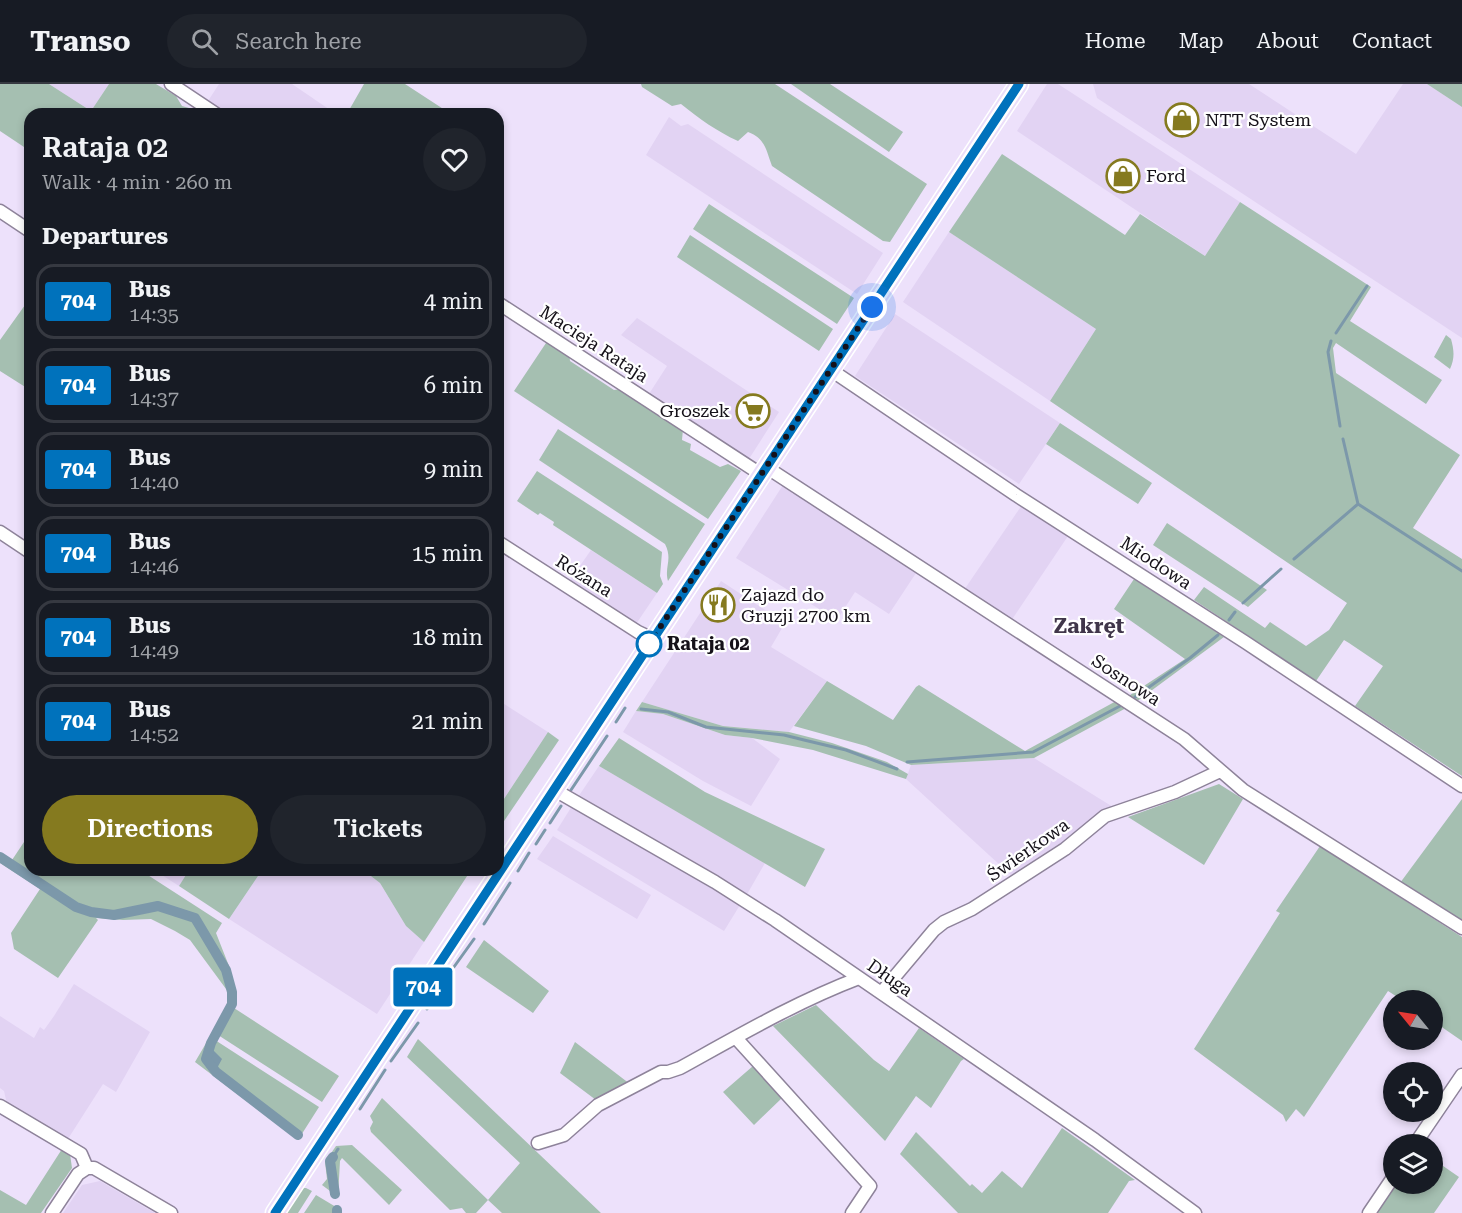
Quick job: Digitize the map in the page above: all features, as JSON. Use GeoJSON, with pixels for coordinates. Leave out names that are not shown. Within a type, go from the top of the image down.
{"type":"FeatureCollection","features":[{"type":"Feature","properties":{"kind":"main road"},"geometry":{"type":"LineString","coordinates":[[504,856],[553,789],[1019,84]]}},
{"type":"Feature","properties":{"kind":"main road"},"geometry":{"type":"LineString","coordinates":[[275,1213],[491,876]]}},
{"type":"Feature","properties":{"kind":"street"},"geometry":{"type":"LineString","coordinates":[[171,84],[207,108]]}},
{"type":"Feature","properties":{"kind":"street"},"geometry":{"type":"LineString","coordinates":[[0,211],[24,227]]}},
{"type":"Feature","properties":{"kind":"street","name":"Macieja Rataja"},"geometry":{"type":"LineString","coordinates":[[504,307],[764,471]]}},
{"type":"Feature","properties":{"kind":"street","name":"Miodowa"},"geometry":{"type":"LineString","coordinates":[[831,370],[1016,495],[1245,642],[1462,786]]}},
{"type":"Feature","properties":{"kind":"street","name":"Sosnowa"},"geometry":{"type":"LineString","coordinates":[[764,471],[1184,739],[1243,790],[1462,928]]}},
{"type":"Feature","properties":{"kind":"street"},"geometry":{"type":"LineString","coordinates":[[0,532],[24,548]]}},
{"type":"Feature","properties":{"kind":"street","name":"Różana"},"geometry":{"type":"LineString","coordinates":[[504,546],[652,639]]}},
{"type":"Feature","properties":{"kind":"street","name":"Świerkowa"},"geometry":{"type":"LineString","coordinates":[[881,993],[934,930],[944,922],[972,909],[1065,849],[1105,816],[1175,792],[1220,771]]}},
{"type":"Feature","properties":{"kind":"street","name":"Długa"},"geometry":{"type":"LineString","coordinates":[[553,789],[715,882],[775,920],[1095,1140],[1195,1213]]}},
{"type":"Feature","properties":{"kind":"street"},"geometry":{"type":"LineString","coordinates":[[538,1143],[564,1135],[586,1115],[612,1097],[662,1072],[680,1068],[812,997],[859,978]]}},
{"type":"Feature","properties":{"kind":"street"},"geometry":{"type":"LineString","coordinates":[[736,1038],[870,1186],[852,1213]]}},
{"type":"Feature","properties":{"kind":"street"},"geometry":{"type":"LineString","coordinates":[[1421,1134],[1462,1075]]}},
{"type":"Feature","properties":{"kind":"street"},"geometry":{"type":"LineString","coordinates":[[0,1106],[81,1155],[87,1168]]}},
{"type":"Feature","properties":{"kind":"street"},"geometry":{"type":"LineString","coordinates":[[52,1213],[78,1174],[90,1167],[171,1213]]}},
{"type":"Feature","properties":{"kind":"street"},"geometry":{"type":"LineString","coordinates":[[1369,1213],[1383,1192]]}},
{"type":"Feature","properties":{"kind":"shaded area"},"geometry":{"type":"Polygon","coordinates":[[[49,84],[109,84],[93,108],[86,108],[49,84]]]}},
{"type":"Feature","properties":{"kind":"shaded area"},"geometry":{"type":"Polygon","coordinates":[[[219,84],[292,84],[327,108],[219,108],[208,101],[219,84]]]}},
{"type":"Feature","properties":{"kind":"shaded area"},"geometry":{"type":"Polygon","coordinates":[[[1047,84],[1058,84],[1240,202],[1205,256],[1017,131],[1047,84]]]}},
{"type":"Feature","properties":{"kind":"shaded area"},"geometry":{"type":"Polygon","coordinates":[[[1093,84],[1249,84],[1356,154],[1403,84],[1427,84],[1462,107],[1462,338],[1097,98],[1093,84]]]}},
{"type":"Feature","properties":{"kind":"shaded area"},"geometry":{"type":"Polygon","coordinates":[[[669,117],[681,126],[688,124],[883,253],[857,294],[646,155],[669,117]]]}},
{"type":"Feature","properties":{"kind":"shaded area"},"geometry":{"type":"Polygon","coordinates":[[[949,232],[1096,329],[1050,401],[903,302],[949,232]]]}},
{"type":"Feature","properties":{"kind":"shaded area"},"geometry":{"type":"Polygon","coordinates":[[[895,314],[1060,423],[1019,484],[855,376],[895,314]]]}},
{"type":"Feature","properties":{"kind":"shaded area"},"geometry":{"type":"Polygon","coordinates":[[[637,318],[779,412],[747,462],[647,397],[667,366],[621,335],[637,318]]]}},
{"type":"Feature","properties":{"kind":"shaded area"},"geometry":{"type":"Polygon","coordinates":[[[783,485],[793,494],[799,492],[918,570],[889,614],[855,592],[837,620],[736,558],[783,485]]]}},
{"type":"Feature","properties":{"kind":"shaded area"},"geometry":{"type":"Polygon","coordinates":[[[1022,505],[1068,536],[1011,621],[998,610],[964,590],[1022,505]]]}},
{"type":"Feature","properties":{"kind":"shaded area"},"geometry":{"type":"Polygon","coordinates":[[[591,550],[657,593],[634,627],[568,583],[591,550]]]}},
{"type":"Feature","properties":{"kind":"shaded area"},"geometry":{"type":"Polygon","coordinates":[[[721,581],[785,623],[771,647],[827,681],[789,732],[723,726],[642,702],[721,581]]]}},
{"type":"Feature","properties":{"kind":"shaded area"},"geometry":{"type":"Polygon","coordinates":[[[504,704],[548,732],[504,799],[504,704]]]}},
{"type":"Feature","properties":{"kind":"shaded area"},"geometry":{"type":"Polygon","coordinates":[[[636,711],[663,714],[725,735],[752,738],[780,759],[751,806],[703,781],[623,732],[636,711]]]}},
{"type":"Feature","properties":{"kind":"shaded area"},"geometry":{"type":"Polygon","coordinates":[[[1034,758],[1113,807],[1013,877],[906,779],[911,765],[1034,758]]]}},
{"type":"Feature","properties":{"kind":"shaded area"},"geometry":{"type":"Polygon","coordinates":[[[599,766],[765,863],[746,896],[578,797],[599,766]]]}},
{"type":"Feature","properties":{"kind":"shaded area"},"geometry":{"type":"Polygon","coordinates":[[[572,806],[740,905],[724,931],[557,830],[572,806]]]}},
{"type":"Feature","properties":{"kind":"shaded area"},"geometry":{"type":"Polygon","coordinates":[[[553,836],[651,895],[637,919],[537,859],[553,836]]]}},
{"type":"Feature","properties":{"kind":"shaded area"},"geometry":{"type":"Polygon","coordinates":[[[163,876],[185,876],[179,886],[163,876]]]}},
{"type":"Feature","properties":{"kind":"shaded area"},"geometry":{"type":"Polygon","coordinates":[[[258,876],[371,876],[380,883],[406,926],[424,942],[377,1014],[229,919],[258,876]]]}},
{"type":"Feature","properties":{"kind":"shaded area"},"geometry":{"type":"Polygon","coordinates":[[[74,984],[150,1032],[116,1092],[103,1084],[66,1142],[7,1104],[4,1091],[0,1088],[0,1016],[34,1038],[40,1027],[44,1030],[74,984]]]}},
{"type":"Feature","properties":{"kind":"shaded area"},"geometry":{"type":"Polygon","coordinates":[[[100,1181],[155,1213],[63,1213],[82,1185],[100,1181]]]}},
{"type":"Feature","properties":{"kind":"green space"},"geometry":{"type":"Polygon","coordinates":[[[0,84],[49,84],[86,108],[24,108],[24,147],[0,131],[0,84]]]}},
{"type":"Feature","properties":{"kind":"green space"},"geometry":{"type":"Polygon","coordinates":[[[109,84],[156,84],[176,96],[182,106],[189,108],[93,108],[109,84]]]}},
{"type":"Feature","properties":{"kind":"green space"},"geometry":{"type":"Polygon","coordinates":[[[364,84],[405,84],[442,108],[350,108],[364,84]]]}},
{"type":"Feature","properties":{"kind":"green space"},"geometry":{"type":"Polygon","coordinates":[[[641,84],[775,84],[927,184],[890,242],[883,241],[772,166],[764,145],[754,135],[748,132],[738,141],[708,124],[681,104],[672,106],[642,87],[641,84]]]}},
{"type":"Feature","properties":{"kind":"green space"},"geometry":{"type":"Polygon","coordinates":[[[791,84],[830,84],[903,132],[889,152],[791,84]]]}},
{"type":"Feature","properties":{"kind":"green space"},"geometry":{"type":"Polygon","coordinates":[[[1427,84],[1462,84],[1462,107],[1427,84]]]}},
{"type":"Feature","properties":{"kind":"green space"},"geometry":{"type":"Polygon","coordinates":[[[1002,154],[1125,235],[1140,214],[1205,256],[1240,202],[1371,287],[1350,321],[1442,380],[1426,404],[1336,343],[1333,348],[1336,373],[1460,455],[1413,528],[1462,559],[1462,776],[1355,706],[1383,666],[1349,643],[1344,640],[1316,681],[1194,600],[1204,587],[1265,628],[1270,622],[1306,646],[1329,630],[1347,603],[1050,401],[1096,329],[949,232],[1002,154]]]}},
{"type":"Feature","properties":{"kind":"green space"},"geometry":{"type":"Polygon","coordinates":[[[709,204],[854,298],[837,324],[693,229],[709,204]]]}},
{"type":"Feature","properties":{"kind":"green space"},"geometry":{"type":"Polygon","coordinates":[[[690,235],[833,329],[819,351],[677,257],[690,235]]]}},
{"type":"Feature","properties":{"kind":"green space"},"geometry":{"type":"Polygon","coordinates":[[[24,306],[24,386],[0,371],[0,340],[24,306]]]}},
{"type":"Feature","properties":{"kind":"green space"},"geometry":{"type":"Polygon","coordinates":[[[1446,335],[1451,339],[1453,350],[1450,369],[1434,357],[1446,335]]]}},
{"type":"Feature","properties":{"kind":"green space"},"geometry":{"type":"Polygon","coordinates":[[[548,340],[569,353],[570,361],[614,390],[622,389],[683,429],[682,440],[691,444],[690,450],[720,467],[728,464],[741,471],[708,519],[514,391],[548,340]]]}},
{"type":"Feature","properties":{"kind":"green space"},"geometry":{"type":"Polygon","coordinates":[[[1060,423],[1152,483],[1138,504],[1046,444],[1060,423]]]}},
{"type":"Feature","properties":{"kind":"green space"},"geometry":{"type":"Polygon","coordinates":[[[558,429],[705,524],[668,581],[668,555],[665,544],[539,460],[558,429]]]}},
{"type":"Feature","properties":{"kind":"green space"},"geometry":{"type":"Polygon","coordinates":[[[537,471],[662,552],[660,576],[663,584],[657,593],[553,525],[554,522],[540,513],[538,515],[517,501],[537,471]]]}},
{"type":"Feature","properties":{"kind":"green space"},"geometry":{"type":"Polygon","coordinates":[[[1167,523],[1267,590],[1248,607],[1153,545],[1167,523]]]}},
{"type":"Feature","properties":{"kind":"green space"},"geometry":{"type":"Polygon","coordinates":[[[1134,579],[1224,637],[1136,702],[1127,697],[1185,659],[1114,609],[1134,579]]]}},
{"type":"Feature","properties":{"kind":"green space"},"geometry":{"type":"Polygon","coordinates":[[[827,681],[893,720],[919,685],[1025,751],[1118,700],[1128,707],[1034,758],[911,765],[866,746],[794,726],[827,681]]]}},
{"type":"Feature","properties":{"kind":"green space"},"geometry":{"type":"Polygon","coordinates":[[[642,702],[723,726],[789,732],[832,743],[887,762],[908,774],[906,779],[813,750],[725,735],[663,714],[636,711],[642,702]]]}},
{"type":"Feature","properties":{"kind":"green space"},"geometry":{"type":"Polygon","coordinates":[[[548,732],[559,740],[504,821],[504,799],[548,732]]]}},
{"type":"Feature","properties":{"kind":"green space"},"geometry":{"type":"Polygon","coordinates":[[[619,738],[705,792],[825,849],[805,887],[599,766],[619,738]]]}},
{"type":"Feature","properties":{"kind":"green space"},"geometry":{"type":"Polygon","coordinates":[[[1219,784],[1243,799],[1204,865],[1128,817],[1219,784]]]}},
{"type":"Feature","properties":{"kind":"green space"},"geometry":{"type":"Polygon","coordinates":[[[1462,799],[1462,922],[1400,883],[1462,799]]]}},
{"type":"Feature","properties":{"kind":"green space"},"geometry":{"type":"Polygon","coordinates":[[[24,842],[24,876],[149,876],[222,923],[216,933],[229,966],[236,1003],[234,1008],[339,1076],[322,1102],[218,1035],[215,1040],[319,1107],[298,1140],[195,1062],[229,1004],[229,993],[190,940],[151,919],[96,918],[98,920],[58,978],[14,949],[11,933],[40,889],[0,863],[0,853],[12,860],[24,842]]]}},
{"type":"Feature","properties":{"kind":"green space"},"geometry":{"type":"Polygon","coordinates":[[[1320,846],[1462,937],[1462,1041],[1443,1028],[1443,990],[1383,990],[1383,998],[1304,1117],[1296,1109],[1286,1122],[1283,1115],[1194,1049],[1280,913],[1276,911],[1320,846]]]}},
{"type":"Feature","properties":{"kind":"green space"},"geometry":{"type":"Polygon","coordinates":[[[185,876],[258,876],[229,919],[179,886],[185,876]]]}},
{"type":"Feature","properties":{"kind":"green space"},"geometry":{"type":"Polygon","coordinates":[[[371,876],[467,876],[424,942],[406,926],[380,883],[371,876]]]}},
{"type":"Feature","properties":{"kind":"green space"},"geometry":{"type":"Polygon","coordinates":[[[484,940],[549,991],[533,1013],[466,967],[484,940]]]}},
{"type":"Feature","properties":{"kind":"green space"},"geometry":{"type":"Polygon","coordinates":[[[816,1005],[874,1060],[889,1071],[919,1028],[964,1059],[931,1108],[916,1096],[885,1141],[773,1026],[816,1005]]]}},
{"type":"Feature","properties":{"kind":"green space"},"geometry":{"type":"Polygon","coordinates":[[[418,1039],[601,1213],[502,1213],[488,1200],[520,1163],[407,1057],[418,1039]]]}},
{"type":"Feature","properties":{"kind":"green space"},"geometry":{"type":"Polygon","coordinates":[[[575,1042],[630,1084],[596,1100],[560,1073],[575,1042]]]}},
{"type":"Feature","properties":{"kind":"green space"},"geometry":{"type":"Polygon","coordinates":[[[753,1066],[782,1098],[754,1125],[723,1092],[753,1066]]]}},
{"type":"Feature","properties":{"kind":"green space"},"geometry":{"type":"Polygon","coordinates":[[[382,1098],[488,1200],[476,1213],[466,1213],[462,1208],[450,1210],[371,1132],[373,1122],[370,1116],[382,1098]]]}},
{"type":"Feature","properties":{"kind":"green space"},"geometry":{"type":"Polygon","coordinates":[[[1062,1128],[1135,1180],[1129,1181],[1108,1213],[958,1213],[900,1154],[916,1132],[970,1186],[972,1184],[982,1193],[1002,1171],[1022,1188],[1062,1128]]]}},
{"type":"Feature","properties":{"kind":"green space"},"geometry":{"type":"Polygon","coordinates":[[[352,1145],[402,1190],[389,1205],[342,1158],[338,1197],[322,1185],[327,1179],[325,1162],[336,1146],[352,1145]]]}},
{"type":"Feature","properties":{"kind":"green space"},"geometry":{"type":"Polygon","coordinates":[[[62,1149],[70,1154],[72,1168],[41,1213],[0,1213],[0,1190],[26,1205],[62,1149]]]}},
{"type":"Feature","properties":{"kind":"green space"},"geometry":{"type":"Polygon","coordinates":[[[1443,1166],[1459,1177],[1434,1213],[1375,1213],[1387,1194],[1443,1194],[1443,1166]]]}},
{"type":"Feature","properties":{"kind":"green space"},"geometry":{"type":"Polygon","coordinates":[[[301,1188],[312,1191],[298,1213],[285,1213],[301,1188]]]}},
{"type":"Feature","properties":{"kind":"green space"},"geometry":{"type":"Polygon","coordinates":[[[316,1195],[341,1210],[342,1213],[304,1213],[316,1195]]]}},
{"type":"Feature","properties":{"kind":"water"},"geometry":{"type":"Polygon","coordinates":[[[213,1050],[222,1059],[215,1072],[206,1067],[207,1054],[213,1050]]]}},
{"type":"Feature","properties":{"kind":"waterway"},"geometry":{"type":"LineString","coordinates":[[1336,333],[1367,286]]}},
{"type":"Feature","properties":{"kind":"waterway"},"geometry":{"type":"LineString","coordinates":[[1331,341],[1328,352],[1340,426]]}},
{"type":"Feature","properties":{"kind":"waterway"},"geometry":{"type":"LineString","coordinates":[[1343,439],[1358,504]]}},
{"type":"Feature","properties":{"kind":"waterway"},"geometry":{"type":"LineString","coordinates":[[1294,559],[1358,504],[1462,571]]}},
{"type":"Feature","properties":{"kind":"waterway"},"geometry":{"type":"LineString","coordinates":[[1243,603],[1281,569]]}},
{"type":"Feature","properties":{"kind":"waterway"},"geometry":{"type":"LineString","coordinates":[[1229,620],[1235,612]]}},
{"type":"Feature","properties":{"kind":"waterway"},"geometry":{"type":"LineString","coordinates":[[1135,697],[1218,635]]}},
{"type":"Feature","properties":{"kind":"waterway"},"geometry":{"type":"LineString","coordinates":[[907,762],[1033,752],[1122,705]]}},
{"type":"Feature","properties":{"kind":"waterway"},"geometry":{"type":"LineString","coordinates":[[616,722],[625,708]]}},
{"type":"Feature","properties":{"kind":"waterway"},"geometry":{"type":"LineString","coordinates":[[641,709],[668,712],[706,727],[784,735],[846,750],[897,769]]}},
{"type":"Feature","properties":{"kind":"waterway"},"geometry":{"type":"LineString","coordinates":[[571,790],[607,736]]}},
{"type":"Feature","properties":{"kind":"waterway"},"geometry":{"type":"LineString","coordinates":[[550,823],[561,806]]}},
{"type":"Feature","properties":{"kind":"waterway"},"geometry":{"type":"LineString","coordinates":[[536,844],[545,830]]}},
{"type":"Feature","properties":{"kind":"waterway"},"geometry":{"type":"LineString","coordinates":[[518,871],[529,853]]}},
{"type":"Feature","properties":{"kind":"waterway"},"geometry":{"type":"LineString","coordinates":[[0,857],[24,873]]}},
{"type":"Feature","properties":{"kind":"waterway"},"geometry":{"type":"LineString","coordinates":[[29,876],[76,907],[91,912],[114,915],[158,906],[195,918],[226,970],[232,992],[232,1004],[211,1043],[206,1059],[216,1072],[298,1135]]}},
{"type":"Feature","properties":{"kind":"waterway"},"geometry":{"type":"LineString","coordinates":[[484,924],[510,883]]}},
{"type":"Feature","properties":{"kind":"waterway"},"geometry":{"type":"LineString","coordinates":[[446,978],[474,939]]}},
{"type":"Feature","properties":{"kind":"waterway"},"geometry":{"type":"LineString","coordinates":[[427,1009],[439,989]]}},
{"type":"Feature","properties":{"kind":"waterway"},"geometry":{"type":"LineString","coordinates":[[391,1061],[418,1023]]}},
{"type":"Feature","properties":{"kind":"waterway"},"geometry":{"type":"LineString","coordinates":[[360,1109],[385,1070]]}},
{"type":"Feature","properties":{"kind":"waterway"},"geometry":{"type":"LineString","coordinates":[[333,1157],[338,1149]]}},
{"type":"Feature","properties":{"kind":"waterway"},"geometry":{"type":"LineString","coordinates":[[333,1157],[330,1161],[335,1194]]}},
{"type":"Feature","properties":{"kind":"bus line","name":"704"},"geometry":{"type":"LineString","coordinates":[[504,863],[1019,84]]}},
{"type":"Feature","properties":{"kind":"bus line","name":"704"},"geometry":{"type":"LineString","coordinates":[[275,1213],[495,876]]}},
{"type":"Feature","properties":{"kind":"place","name":"NTT System"},"geometry":{"type":"Point","coordinates":[1182,120]}},
{"type":"Feature","properties":{"kind":"place","name":"Ford"},"geometry":{"type":"Point","coordinates":[1123,176]}},
{"type":"Feature","properties":{"kind":"place","name":"Groszek"},"geometry":{"type":"Point","coordinates":[753,411]}},
{"type":"Feature","properties":{"kind":"place","name":"Zajazd do Gruzji 2700 km"},"geometry":{"type":"Point","coordinates":[718,605]}},
{"type":"Feature","properties":{"kind":"place","name":"Rataja 02"},"geometry":{"type":"Point","coordinates":[649,644]}},
{"type":"Feature","properties":{"kind":"district","name":"Zakręt"},"geometry":{"type":"Point","coordinates":[1089,626]}},
{"type":"Feature","properties":{"kind":"route"},"geometry":{"type":"LineString","coordinates":[[649,644],[872,307]]}}]}
